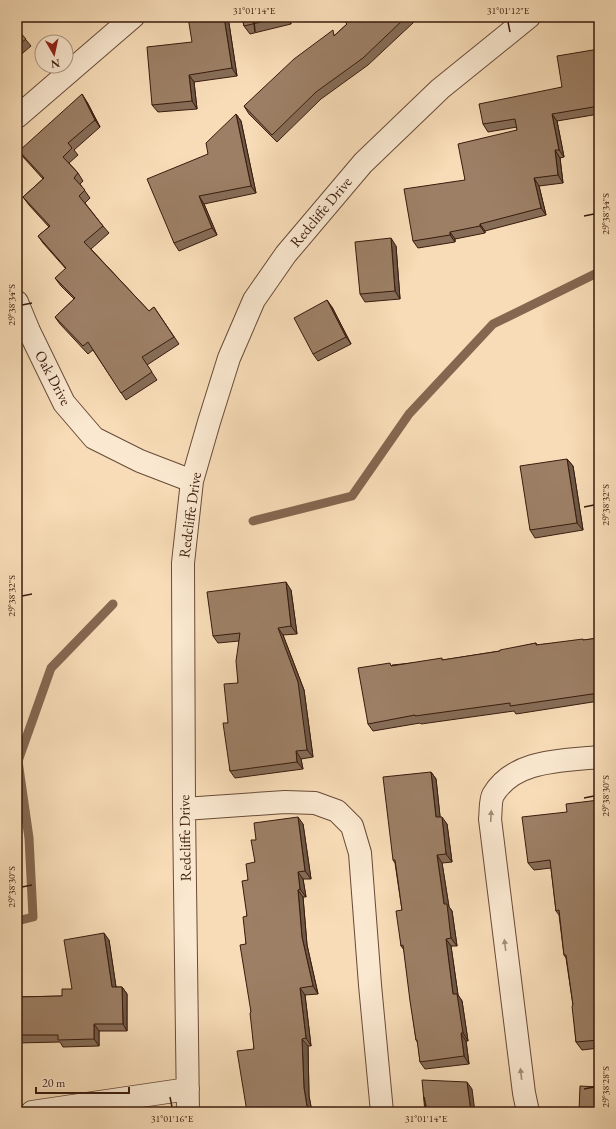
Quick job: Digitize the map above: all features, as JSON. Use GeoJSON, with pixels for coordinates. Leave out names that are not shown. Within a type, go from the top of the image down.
{"type":"FeatureCollection","features":[{"type":"Feature","properties":{"kind":"street"},"geometry":{"type":"LineString","coordinates":[[17,117],[133,17]]}},
{"type":"Feature","properties":{"kind":"street","name":"Redcliffe Drive"},"geometry":{"type":"LineString","coordinates":[[188,1112],[184,808],[183,563],[192,482],[209,422],[229,358],[254,300],[286,254],[363,163],[440,88],[529,17]]}},
{"type":"Feature","properties":{"kind":"street","name":"Oak Drive"},"geometry":{"type":"LineString","coordinates":[[17,302],[23,336],[64,403],[94,438],[140,461],[192,482]]}},
{"type":"Feature","properties":{"kind":"street"},"geometry":{"type":"LineString","coordinates":[[528,1112],[524,1093],[490,819],[492,796],[505,779],[523,768],[552,762],[599,756]]}},
{"type":"Feature","properties":{"kind":"street"},"geometry":{"type":"LineString","coordinates":[[184,808],[285,802],[315,803],[337,811],[352,826],[360,852],[370,985],[382,1112]]}},
{"type":"Feature","properties":{"kind":"street"},"geometry":{"type":"LineString","coordinates":[[32,1112],[188,1089]]}},
{"type":"Feature","properties":{"kind":"building"},"geometry":{"type":"Polygon","coordinates":[[[188,17],[224,17],[232,68],[189,75],[192,101],[152,105],[147,47],[192,42],[188,17]]]}},
{"type":"Feature","properties":{"kind":"building"},"geometry":{"type":"Polygon","coordinates":[[[242,17],[282,17],[244,26],[242,17]]]}},
{"type":"Feature","properties":{"kind":"building"},"geometry":{"type":"Polygon","coordinates":[[[351,17],[406,17],[363,58],[316,92],[272,135],[244,106],[294,59],[333,30],[334,36],[347,24],[345,22],[351,17]]]}},
{"type":"Feature","properties":{"kind":"building"},"geometry":{"type":"Polygon","coordinates":[[[17,29],[26,39],[17,46],[17,29]]]}},
{"type":"Feature","properties":{"kind":"building"},"geometry":{"type":"Polygon","coordinates":[[[599,49],[599,106],[552,114],[559,150],[555,150],[558,175],[534,178],[541,208],[480,224],[480,226],[450,232],[450,235],[413,241],[404,189],[465,180],[458,144],[517,130],[515,119],[483,124],[479,104],[562,87],[557,56],[599,49]]]}},
{"type":"Feature","properties":{"kind":"building"},"geometry":{"type":"Polygon","coordinates":[[[82,94],[95,120],[68,143],[72,148],[63,157],[78,173],[74,178],[85,190],[79,196],[103,226],[84,242],[149,311],[154,307],[174,337],[142,357],[152,372],[121,393],[88,342],[83,346],[55,317],[75,298],[55,278],[66,268],[38,236],[50,226],[23,197],[44,178],[19,151],[82,94]]]}},
{"type":"Feature","properties":{"kind":"building"},"geometry":{"type":"Polygon","coordinates":[[[236,114],[251,186],[199,196],[212,228],[174,243],[147,179],[208,154],[206,143],[236,114]]]}},
{"type":"Feature","properties":{"kind":"building"},"geometry":{"type":"Polygon","coordinates":[[[391,238],[395,291],[360,294],[355,242],[391,238]]]}},
{"type":"Feature","properties":{"kind":"building"},"geometry":{"type":"Polygon","coordinates":[[[327,300],[346,337],[313,354],[294,318],[327,300]]]}},
{"type":"Feature","properties":{"kind":"building"},"geometry":{"type":"Polygon","coordinates":[[[567,459],[577,523],[530,530],[520,466],[567,459]]]}},
{"type":"Feature","properties":{"kind":"building"},"geometry":{"type":"Polygon","coordinates":[[[286,582],[291,626],[278,628],[298,682],[307,750],[296,751],[297,762],[230,771],[223,723],[228,723],[224,684],[238,683],[236,661],[240,633],[213,636],[207,592],[286,582]]]}},
{"type":"Feature","properties":{"kind":"building"},"geometry":{"type":"Polygon","coordinates":[[[599,638],[599,693],[510,706],[510,703],[415,715],[368,724],[358,668],[390,663],[391,666],[442,658],[442,660],[500,651],[536,643],[536,645],[599,638]]]}},
{"type":"Feature","properties":{"kind":"building"},"geometry":{"type":"Polygon","coordinates":[[[431,772],[436,817],[442,817],[446,854],[437,855],[444,904],[447,904],[451,938],[446,939],[453,994],[457,994],[463,1033],[461,1033],[464,1056],[420,1062],[403,945],[401,946],[396,911],[402,910],[395,860],[393,860],[383,777],[431,772]]]}},
{"type":"Feature","properties":{"kind":"building"},"geometry":{"type":"Polygon","coordinates":[[[599,800],[599,1040],[576,1042],[573,1005],[566,955],[564,955],[559,910],[556,911],[550,860],[528,863],[522,817],[567,812],[566,804],[599,800]]]}},
{"type":"Feature","properties":{"kind":"building"},"geometry":{"type":"Polygon","coordinates":[[[298,817],[305,871],[298,872],[302,937],[313,986],[300,988],[306,1038],[302,1039],[304,1088],[308,1112],[247,1112],[237,1051],[254,1049],[251,1012],[240,945],[246,944],[243,917],[247,916],[242,881],[248,880],[246,864],[255,862],[251,840],[256,840],[254,823],[298,817]]]}},
{"type":"Feature","properties":{"kind":"building"},"geometry":{"type":"Polygon","coordinates":[[[104,933],[112,987],[122,987],[123,1024],[94,1024],[94,1039],[58,1040],[58,1035],[17,1035],[17,997],[62,996],[62,989],[72,989],[64,940],[104,933]]]}},
{"type":"Feature","properties":{"kind":"building"},"geometry":{"type":"Polygon","coordinates":[[[422,1080],[467,1082],[471,1112],[425,1112],[422,1080]]]}},
{"type":"Feature","properties":{"kind":"building"},"geometry":{"type":"Polygon","coordinates":[[[580,1086],[599,1087],[599,1112],[579,1112],[580,1086]]]}},
{"type":"Feature","properties":{"kind":"waterway"},"geometry":{"type":"LineString","coordinates":[[253,521],[352,496],[409,414],[493,324],[599,272]]}},
{"type":"Feature","properties":{"kind":"waterway"},"geometry":{"type":"LineString","coordinates":[[17,921],[33,917],[29,838],[18,761],[51,668],[113,604]]}}]}
